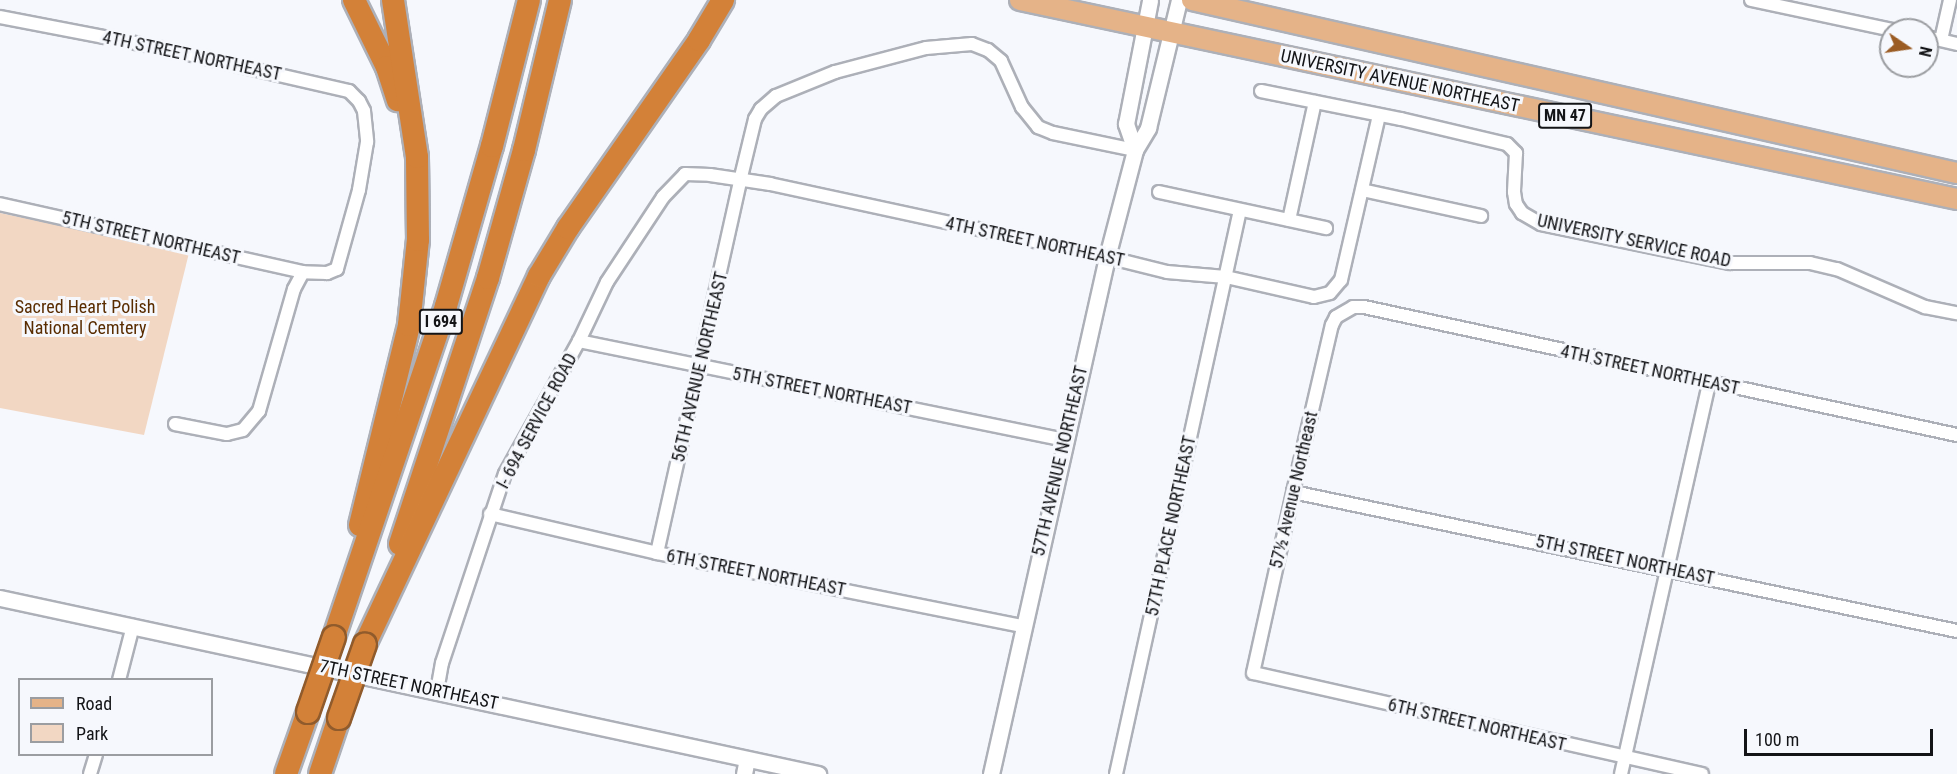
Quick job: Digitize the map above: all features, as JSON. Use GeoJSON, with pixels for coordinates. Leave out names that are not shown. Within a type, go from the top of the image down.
{"type":"FeatureCollection","features":[{"type":"Feature","properties":{"kind":"highway"},"geometry":{"type":"LineString","coordinates":[[354,0],[387,66],[396,91],[416,175],[419,216]]}},
{"type":"Feature","properties":{"kind":"highway"},"geometry":{"type":"LineString","coordinates":[[334,638],[409,325],[419,216],[417,157],[393,0]]}},
{"type":"Feature","properties":{"kind":"highway","name":"I 694"},"geometry":{"type":"LineString","coordinates":[[286,774],[446,306],[492,146],[529,0]]}},
{"type":"Feature","properties":{"kind":"highway","name":"I 694"},"geometry":{"type":"LineString","coordinates":[[321,774],[425,473],[481,300],[524,150],[560,0]]}},
{"type":"Feature","properties":{"kind":"highway"},"geometry":{"type":"LineString","coordinates":[[365,644],[539,276],[568,228],[699,40],[723,0]]}},
{"type":"Feature","properties":{"kind":"main road","name":"UNIVERSITY AVENUE NORTHEAST"},"geometry":{"type":"LineString","coordinates":[[1020,0],[1957,199]]}},
{"type":"Feature","properties":{"kind":"main road","name":"UNIVERSITY AVENUE NORTHEAST"},"geometry":{"type":"LineString","coordinates":[[1192,0],[1957,172]]}},
{"type":"Feature","properties":{"kind":"street"},"geometry":{"type":"LineString","coordinates":[[1135,150],[1126,124],[1150,0]]}},
{"type":"Feature","properties":{"kind":"street","name":"57TH AVENUE NORTHEAST"},"geometry":{"type":"LineString","coordinates":[[992,774],[1023,626],[1107,257],[1135,150],[1148,128],[1179,0]]}},
{"type":"Feature","properties":{"kind":"street"},"geometry":{"type":"LineString","coordinates":[[1751,0],[1879,27]]}},
{"type":"Feature","properties":{"kind":"street"},"geometry":{"type":"LineString","coordinates":[[1950,0],[1941,40],[1957,44]]}},
{"type":"Feature","properties":{"kind":"street","name":"4TH STREET NORTHEAST"},"geometry":{"type":"LineString","coordinates":[[1,20],[161,48],[349,91],[359,101],[366,121]]}},
{"type":"Feature","properties":{"kind":"street"},"geometry":{"type":"LineString","coordinates":[[740,181],[755,119],[761,109],[777,96],[845,69],[893,55],[955,44],[972,44],[988,50],[1001,61],[1022,107],[1038,127],[1135,150]]}},
{"type":"Feature","properties":{"kind":"street","name":"UNIVERSITY SERVICE ROAD"},"geometry":{"type":"LineString","coordinates":[[1261,91],[1401,119],[1507,144],[1516,153],[1514,192],[1516,204],[1522,213],[1541,224],[1730,263],[1810,263],[1837,269],[1924,307],[1957,314]]}},
{"type":"Feature","properties":{"kind":"street"},"geometry":{"type":"LineString","coordinates":[[1289,220],[1315,102]]}},
{"type":"Feature","properties":{"kind":"street"},"geometry":{"type":"LineString","coordinates":[[1378,116],[1362,189],[1481,216]]}},
{"type":"Feature","properties":{"kind":"street","name":"5TH STREET NORTHEAST"},"geometry":{"type":"LineString","coordinates":[[0,204],[303,272],[327,273],[337,269],[359,190],[366,155],[366,121]]}},
{"type":"Feature","properties":{"kind":"street","name":"4TH STREET NORTHEAST"},"geometry":{"type":"LineString","coordinates":[[684,174],[710,175],[770,184],[1167,272],[1226,278],[1314,297],[1330,294],[1341,280],[1362,189]]}},
{"type":"Feature","properties":{"kind":"street","name":"I- 694 SERVICE ROAD"},"geometry":{"type":"LineString","coordinates":[[437,691],[442,663],[505,474],[579,341],[607,282],[663,197],[684,174]]}},
{"type":"Feature","properties":{"kind":"street","name":"56TH AVENUE NORTHEAST"},"geometry":{"type":"LineString","coordinates":[[657,553],[701,366],[740,181]]}},
{"type":"Feature","properties":{"kind":"street"},"geometry":{"type":"LineString","coordinates":[[1159,192],[1326,228]]}},
{"type":"Feature","properties":{"kind":"street","name":"57TH PLACE NORTHEAST"},"geometry":{"type":"LineString","coordinates":[[1116,774],[1240,210]]}},
{"type":"Feature","properties":{"kind":"street"},"geometry":{"type":"LineString","coordinates":[[176,424],[226,434],[243,430],[259,411],[294,290],[303,272]]}},
{"type":"Feature","properties":{"kind":"street","name":"4TH STREET NORTHEAST"},"geometry":{"type":"LineString","coordinates":[[1343,311],[1364,307],[1957,435]]}},
{"type":"Feature","properties":{"kind":"street","name":"57½ Avenue Northeast"},"geometry":{"type":"LineString","coordinates":[[1253,673],[1332,325],[1343,311]]}},
{"type":"Feature","properties":{"kind":"street","name":"5TH STREET NORTHEAST"},"geometry":{"type":"LineString","coordinates":[[579,341],[1066,440]]}},
{"type":"Feature","properties":{"kind":"street"},"geometry":{"type":"LineString","coordinates":[[1621,774],[1709,383]]}},
{"type":"Feature","properties":{"kind":"street","name":"5TH STREET NORTHEAST"},"geometry":{"type":"LineString","coordinates":[[1293,492],[1957,631]]}},
{"type":"Feature","properties":{"kind":"street","name":"6TH STREET NORTHEAST"},"geometry":{"type":"LineString","coordinates":[[490,514],[657,553],[1023,626]]}},
{"type":"Feature","properties":{"kind":"street","name":"7TH STREET NORTHEAST"},"geometry":{"type":"LineString","coordinates":[[0,598],[437,691],[745,766],[818,774]]}},
{"type":"Feature","properties":{"kind":"street"},"geometry":{"type":"LineString","coordinates":[[120,678],[133,626]]}},
{"type":"Feature","properties":{"kind":"street","name":"6TH STREET NORTHEAST"},"geometry":{"type":"LineString","coordinates":[[1253,673],[1702,774]]}},
{"type":"Feature","properties":{"kind":"street"},"geometry":{"type":"LineString","coordinates":[[90,774],[95,756]]}},
{"type":"Feature","properties":{"kind":"green space","name":"Sacred Heart Polish National Cemtery"},"geometry":{"type":"Polygon","coordinates":[[[0,213],[189,253],[144,435],[0,408],[0,213]]]}}]}
